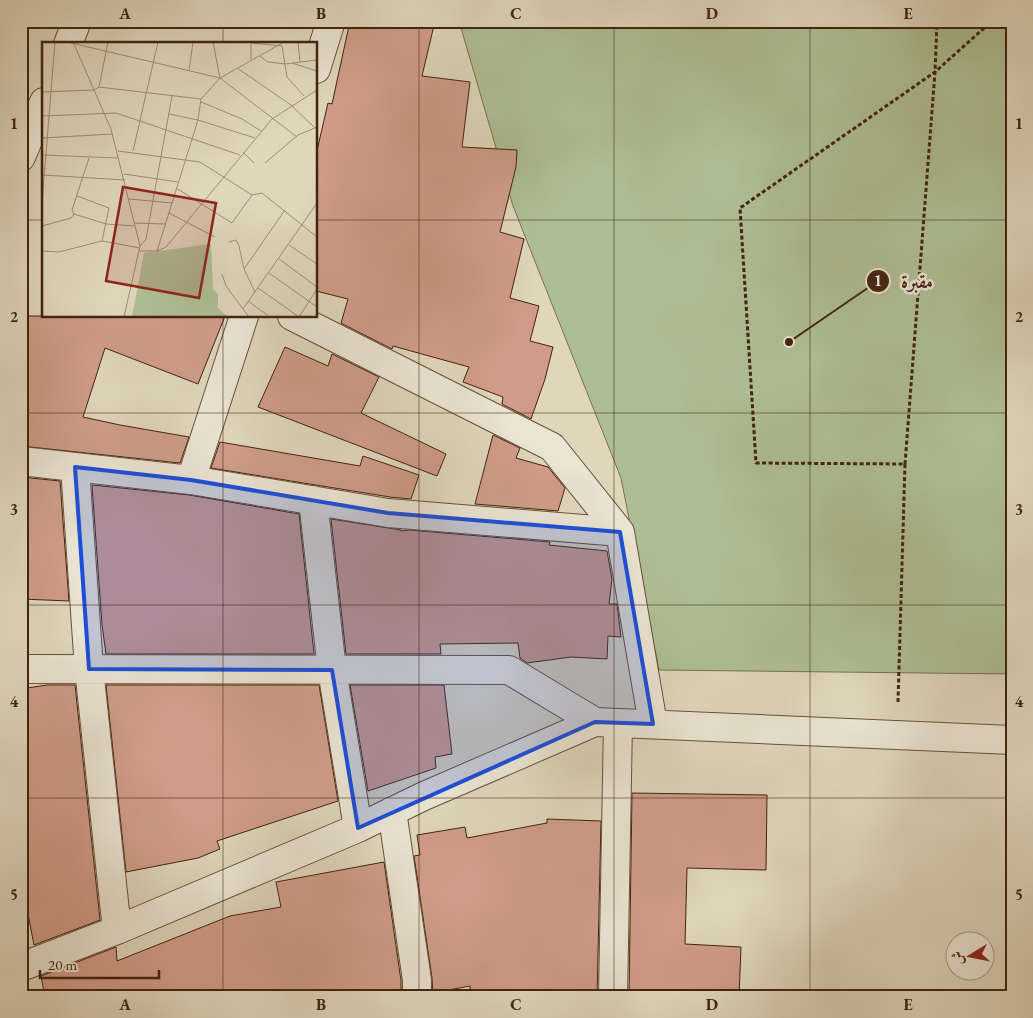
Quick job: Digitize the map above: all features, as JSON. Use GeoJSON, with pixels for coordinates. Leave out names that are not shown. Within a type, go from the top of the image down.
{"type":"FeatureCollection","features":[{"type":"Feature","properties":{"kind":"street"},"geometry":{"type":"LineString","coordinates":[[69,42],[77,21]]}},
{"type":"Feature","properties":{"kind":"street"},"geometry":{"type":"LineString","coordinates":[[318,63],[331,21]]}},
{"type":"Feature","properties":{"kind":"street"},"geometry":{"type":"LineString","coordinates":[[27,156],[42,108]]}},
{"type":"Feature","properties":{"kind":"street"},"geometry":{"type":"LineString","coordinates":[[191,480],[243,318]]}},
{"type":"Feature","properties":{"kind":"street"},"geometry":{"type":"LineString","coordinates":[[296,318],[552,447],[620,532],[653,724]]}},
{"type":"Feature","properties":{"kind":"street"},"geometry":{"type":"LineString","coordinates":[[21,461],[191,480],[388,513],[620,532]]}},
{"type":"Feature","properties":{"kind":"street"},"geometry":{"type":"LineString","coordinates":[[75,467],[89,669],[117,930]]}},
{"type":"Feature","properties":{"kind":"street"},"geometry":{"type":"LineString","coordinates":[[312,500],[332,670],[358,828]]}},
{"type":"Feature","properties":{"kind":"street"},"geometry":{"type":"LineString","coordinates":[[21,669],[508,670],[606,723]]}},
{"type":"Feature","properties":{"kind":"street"},"geometry":{"type":"LineString","coordinates":[[21,967],[117,930],[358,828],[392,811],[606,723],[1012,740]]}},
{"type":"Feature","properties":{"kind":"street"},"geometry":{"type":"LineString","coordinates":[[606,723],[613,997]]}},
{"type":"Feature","properties":{"kind":"street"},"geometry":{"type":"LineString","coordinates":[[392,811],[417,997]]}},
{"type":"Feature","properties":{"kind":"path"},"geometry":{"type":"LineString","coordinates":[[898,735],[904,464],[935,72],[936,21]]}},
{"type":"Feature","properties":{"kind":"path"},"geometry":{"type":"LineString","coordinates":[[904,464],[756,463],[740,208],[935,72],[992,21]]}},
{"type":"Feature","properties":{"kind":"highlighted area"},"geometry":{"type":"Polygon","coordinates":[[[75,467],[191,480],[388,513],[620,532],[653,724],[595,722],[358,828],[332,670],[89,669],[75,467]]]}},
{"type":"Feature","properties":{"kind":"green space"},"geometry":{"type":"Polygon","coordinates":[[[459,21],[1012,21],[1012,674],[659,670],[621,478],[513,206],[459,21]]]}},
{"type":"Feature","properties":{"kind":"building"},"geometry":{"type":"Polygon","coordinates":[[[350,21],[435,21],[422,76],[470,82],[462,147],[517,150],[516,167],[500,232],[524,239],[510,298],[539,306],[530,341],[553,347],[545,379],[531,419],[502,404],[503,397],[463,382],[469,367],[393,346],[392,349],[341,323],[348,299],[318,292],[318,146],[328,103],[332,104],[350,21]]]}},
{"type":"Feature","properties":{"kind":"building"},"geometry":{"type":"Polygon","coordinates":[[[21,316],[42,316],[42,318],[224,318],[198,384],[105,348],[83,417],[189,437],[180,463],[21,446],[21,316]]]}},
{"type":"Feature","properties":{"kind":"building"},"geometry":{"type":"Polygon","coordinates":[[[285,347],[328,366],[332,354],[379,377],[361,413],[446,454],[437,476],[258,407],[285,347]]]}},
{"type":"Feature","properties":{"kind":"building"},"geometry":{"type":"Polygon","coordinates":[[[493,435],[520,448],[516,458],[548,467],[565,488],[558,511],[475,504],[493,435]]]}},
{"type":"Feature","properties":{"kind":"building"},"geometry":{"type":"Polygon","coordinates":[[[220,442],[360,466],[363,456],[419,475],[411,499],[211,468],[220,442]]]}},
{"type":"Feature","properties":{"kind":"building"},"geometry":{"type":"Polygon","coordinates":[[[21,477],[60,481],[69,601],[21,599],[21,477]]]}},
{"type":"Feature","properties":{"kind":"building"},"geometry":{"type":"Polygon","coordinates":[[[92,485],[189,495],[299,514],[314,654],[106,654],[102,625],[92,485]]]}},
{"type":"Feature","properties":{"kind":"building"},"geometry":{"type":"Polygon","coordinates":[[[331,519],[401,531],[409,530],[550,542],[549,545],[607,551],[612,579],[609,604],[617,604],[621,637],[608,636],[607,659],[571,657],[527,663],[520,658],[518,643],[440,644],[441,654],[346,654],[331,519]]]}},
{"type":"Feature","properties":{"kind":"building"},"geometry":{"type":"Polygon","coordinates":[[[47,685],[75,685],[100,920],[34,945],[21,878],[21,689],[47,685]]]}},
{"type":"Feature","properties":{"kind":"building"},"geometry":{"type":"Polygon","coordinates":[[[106,685],[319,685],[338,801],[217,841],[220,849],[198,858],[126,872],[106,685]]]}},
{"type":"Feature","properties":{"kind":"building"},"geometry":{"type":"Polygon","coordinates":[[[350,685],[444,685],[452,754],[435,757],[436,768],[368,791],[350,685]]]}},
{"type":"Feature","properties":{"kind":"building"},"geometry":{"type":"Polygon","coordinates":[[[632,793],[767,795],[766,870],[687,868],[685,944],[741,947],[739,997],[629,997],[632,793]]]}},
{"type":"Feature","properties":{"kind":"building"},"geometry":{"type":"Polygon","coordinates":[[[547,819],[601,821],[597,997],[470,997],[470,986],[433,993],[414,856],[420,855],[417,835],[465,827],[467,838],[547,823],[547,819]]]}},
{"type":"Feature","properties":{"kind":"building"},"geometry":{"type":"Polygon","coordinates":[[[384,862],[401,981],[401,997],[45,997],[41,976],[116,947],[117,961],[230,916],[281,907],[276,882],[384,862]]]}},
{"type":"Feature","properties":{"kind":"place","name":"مقبرة"},"geometry":{"type":"Point","coordinates":[789,342]}}]}
